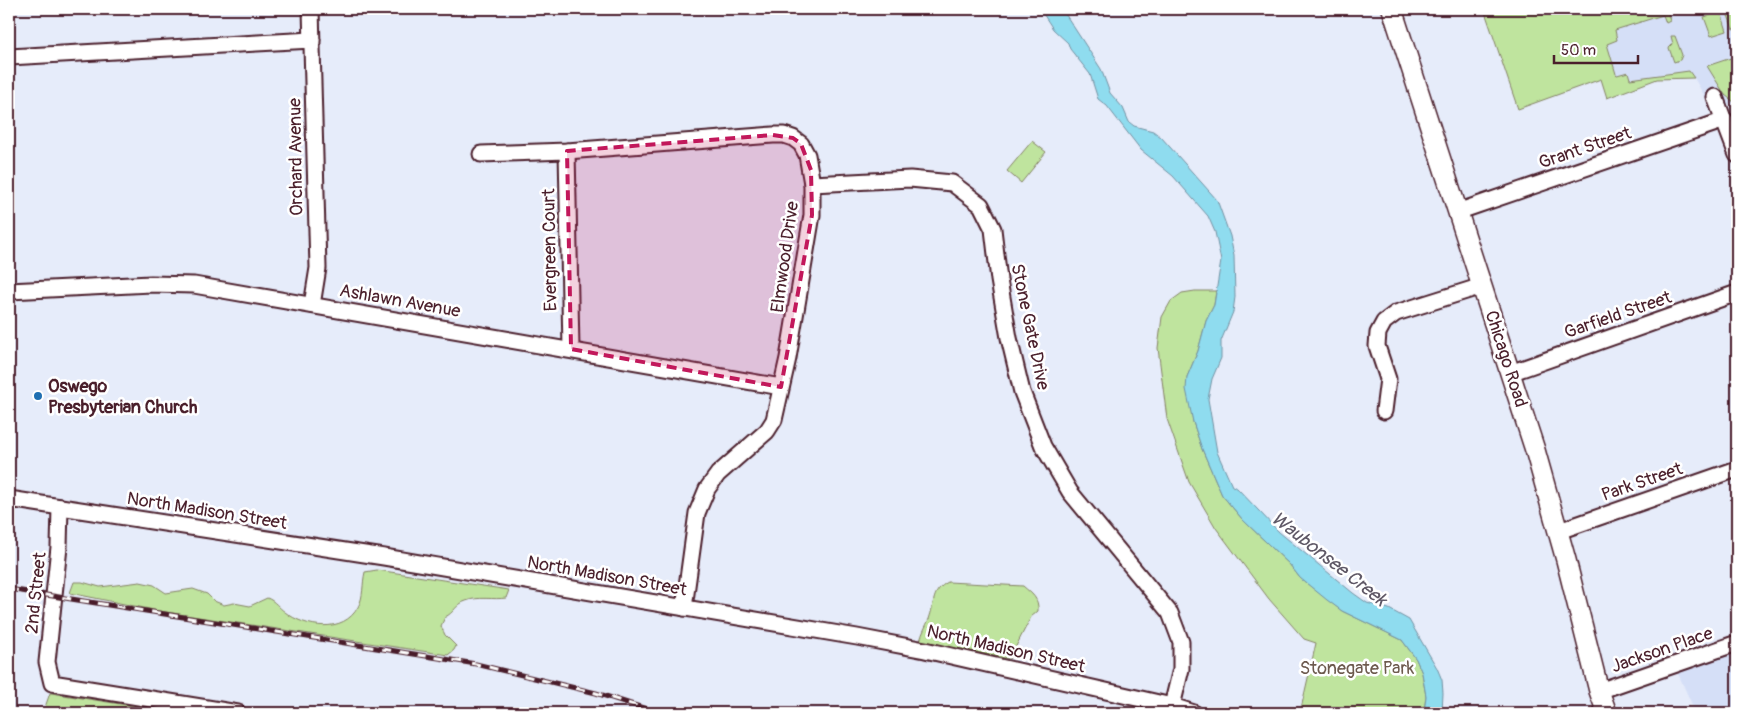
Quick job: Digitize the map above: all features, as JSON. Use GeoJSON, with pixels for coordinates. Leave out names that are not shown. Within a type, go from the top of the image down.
{"type":"FeatureCollection","features":[{"type":"Feature","properties":{"kind":"main road","name":"Chicago Road"},"geometry":{"type":"LineString","coordinates":[[1392,9],[1510,373],[1558,531],[1599,691],[1607,713]]}},
{"type":"Feature","properties":{"kind":"street","name":"Orchard Avenue"},"geometry":{"type":"LineString","coordinates":[[311,9],[318,268],[312,305]]}},
{"type":"Feature","properties":{"kind":"street"},"geometry":{"type":"LineString","coordinates":[[9,57],[312,40]]}},
{"type":"Feature","properties":{"kind":"street"},"geometry":{"type":"LineString","coordinates":[[1715,97],[1737,155]]}},
{"type":"Feature","properties":{"kind":"street","name":"Grant Street"},"geometry":{"type":"LineString","coordinates":[[1458,212],[1724,120]]}},
{"type":"Feature","properties":{"kind":"street","name":"Elmwood Drive"},"geometry":{"type":"LineString","coordinates":[[481,154],[567,151],[667,142],[784,135],[793,138],[801,144],[807,155],[812,184],[812,215],[788,358],[774,420],[767,431],[718,474],[706,489],[697,514],[684,608]]}},
{"type":"Feature","properties":{"kind":"street","name":"Evergreen Court"},"geometry":{"type":"LineString","coordinates":[[567,151],[571,349]]}},
{"type":"Feature","properties":{"kind":"street","name":"Stone Gate Drive"},"geometry":{"type":"LineString","coordinates":[[812,184],[910,179],[952,183],[981,204],[993,230],[1009,338],[1022,392],[1043,446],[1070,492],[1170,613],[1181,642],[1180,669],[1172,706]]}},
{"type":"Feature","properties":{"kind":"street","name":"Ashlawn Avenue"},"geometry":{"type":"LineString","coordinates":[[9,290],[151,284],[194,285],[781,387]]}},
{"type":"Feature","properties":{"kind":"street"},"geometry":{"type":"LineString","coordinates":[[1384,411],[1388,379],[1377,346],[1378,333],[1384,322],[1396,313],[1482,286]]}},
{"type":"Feature","properties":{"kind":"street","name":"Garfield Street"},"geometry":{"type":"LineString","coordinates":[[1510,373],[1737,293]]}},
{"type":"Feature","properties":{"kind":"street","name":"Park Street"},"geometry":{"type":"LineString","coordinates":[[1558,531],[1737,469]]}},
{"type":"Feature","properties":{"kind":"street","name":"North Madison Street"},"geometry":{"type":"LineString","coordinates":[[9,499],[384,557],[924,650],[1172,706],[1194,713]]}},
{"type":"Feature","properties":{"kind":"street","name":"2nd Street"},"geometry":{"type":"LineString","coordinates":[[60,507],[59,547],[47,662],[52,682],[238,713]]}},
{"type":"Feature","properties":{"kind":"street","name":"Jackson Place"},"geometry":{"type":"LineString","coordinates":[[1599,691],[1737,644]]}},
{"type":"Feature","properties":{"kind":"highlighted area"},"geometry":{"type":"Polygon","coordinates":[[[773,135],[793,138],[801,144],[811,170],[812,215],[781,387],[571,349],[567,151],[773,135]]]}},
{"type":"Feature","properties":{"kind":"shaded area"},"geometry":{"type":"Polygon","coordinates":[[[1484,9],[1737,9],[1737,101],[1713,110],[1694,78],[1657,79],[1607,98],[1601,79],[1518,109],[1484,9]]]}},
{"type":"Feature","properties":{"kind":"shaded area"},"geometry":{"type":"Polygon","coordinates":[[[1737,647],[1737,713],[1683,713],[1694,709],[1676,669],[1737,647]]]}},
{"type":"Feature","properties":{"kind":"green space"},"geometry":{"type":"Polygon","coordinates":[[[1484,9],[1667,9],[1670,21],[1666,23],[1663,15],[1615,30],[1617,40],[1607,44],[1616,74],[1628,72],[1630,79],[1689,71],[1694,78],[1657,79],[1607,98],[1601,79],[1518,109],[1484,9]]]}},
{"type":"Feature","properties":{"kind":"green space"},"geometry":{"type":"Polygon","coordinates":[[[1737,9],[1737,28],[1733,29],[1726,10],[1737,9]]]}},
{"type":"Feature","properties":{"kind":"green space"},"geometry":{"type":"Polygon","coordinates":[[[1721,12],[1727,31],[1711,36],[1704,17],[1721,12]]]}},
{"type":"Feature","properties":{"kind":"green space"},"geometry":{"type":"Polygon","coordinates":[[[1671,36],[1675,36],[1682,55],[1680,60],[1674,62],[1669,48],[1673,44],[1671,36]]]}},
{"type":"Feature","properties":{"kind":"green space"},"geometry":{"type":"Polygon","coordinates":[[[1737,56],[1737,101],[1734,102],[1725,95],[1707,66],[1737,56]]]}},
{"type":"Feature","properties":{"kind":"green space"},"geometry":{"type":"Polygon","coordinates":[[[1032,141],[1046,152],[1021,183],[1007,171],[1032,141]]]}},
{"type":"Feature","properties":{"kind":"green space","name":"Stonegate Park"},"geometry":{"type":"Polygon","coordinates":[[[1216,291],[1214,305],[1206,321],[1198,351],[1187,377],[1193,422],[1202,449],[1222,495],[1243,520],[1290,565],[1300,578],[1342,611],[1402,640],[1416,659],[1422,673],[1426,696],[1424,713],[1300,713],[1316,643],[1304,639],[1269,599],[1216,528],[1189,482],[1167,419],[1158,348],[1162,317],[1171,301],[1182,293],[1216,291]]]}},
{"type":"Feature","properties":{"kind":"green space"},"geometry":{"type":"Polygon","coordinates":[[[377,570],[509,590],[506,598],[476,599],[463,602],[445,617],[441,626],[445,635],[456,646],[448,655],[159,611],[70,593],[74,582],[82,582],[100,587],[140,582],[154,585],[166,593],[193,589],[207,594],[214,601],[224,605],[234,603],[250,606],[267,598],[303,622],[324,626],[334,625],[352,616],[361,599],[365,572],[377,570]]]}},
{"type":"Feature","properties":{"kind":"green space"},"geometry":{"type":"Polygon","coordinates":[[[948,582],[1023,586],[1034,597],[1038,611],[1031,617],[1010,658],[920,641],[929,619],[936,593],[948,582]]]}},
{"type":"Feature","properties":{"kind":"green space"},"geometry":{"type":"Polygon","coordinates":[[[51,693],[177,713],[43,713],[51,693]]]}},
{"type":"Feature","properties":{"kind":"water"},"geometry":{"type":"Polygon","coordinates":[[[1036,9],[1062,9],[1101,69],[1110,93],[1123,108],[1129,122],[1134,126],[1153,131],[1161,137],[1217,200],[1230,236],[1234,256],[1235,297],[1233,312],[1221,341],[1221,358],[1212,379],[1208,399],[1217,452],[1232,486],[1237,488],[1279,532],[1353,593],[1367,603],[1389,609],[1409,620],[1442,680],[1442,713],[1424,713],[1426,696],[1422,673],[1416,659],[1402,640],[1342,611],[1327,600],[1300,578],[1290,565],[1243,520],[1222,495],[1202,449],[1193,422],[1186,389],[1187,377],[1198,351],[1206,321],[1214,305],[1221,261],[1215,232],[1208,216],[1173,176],[1141,150],[1107,106],[1098,99],[1090,74],[1070,49],[1068,43],[1053,29],[1042,12],[1036,9]]]}},
{"type":"Feature","properties":{"kind":"railway"},"geometry":{"type":"LineString","coordinates":[[9,589],[476,664],[596,693],[659,713]]}},
{"type":"Feature","properties":{"kind":"place","name":"Oswego Presbyterian Church"},"geometry":{"type":"Point","coordinates":[38,396]}},
{"type":"Feature","properties":{"kind":"water label","name":"Waubonsee Creek"},"geometry":{"type":"Point","coordinates":[1329,559]}}]}
